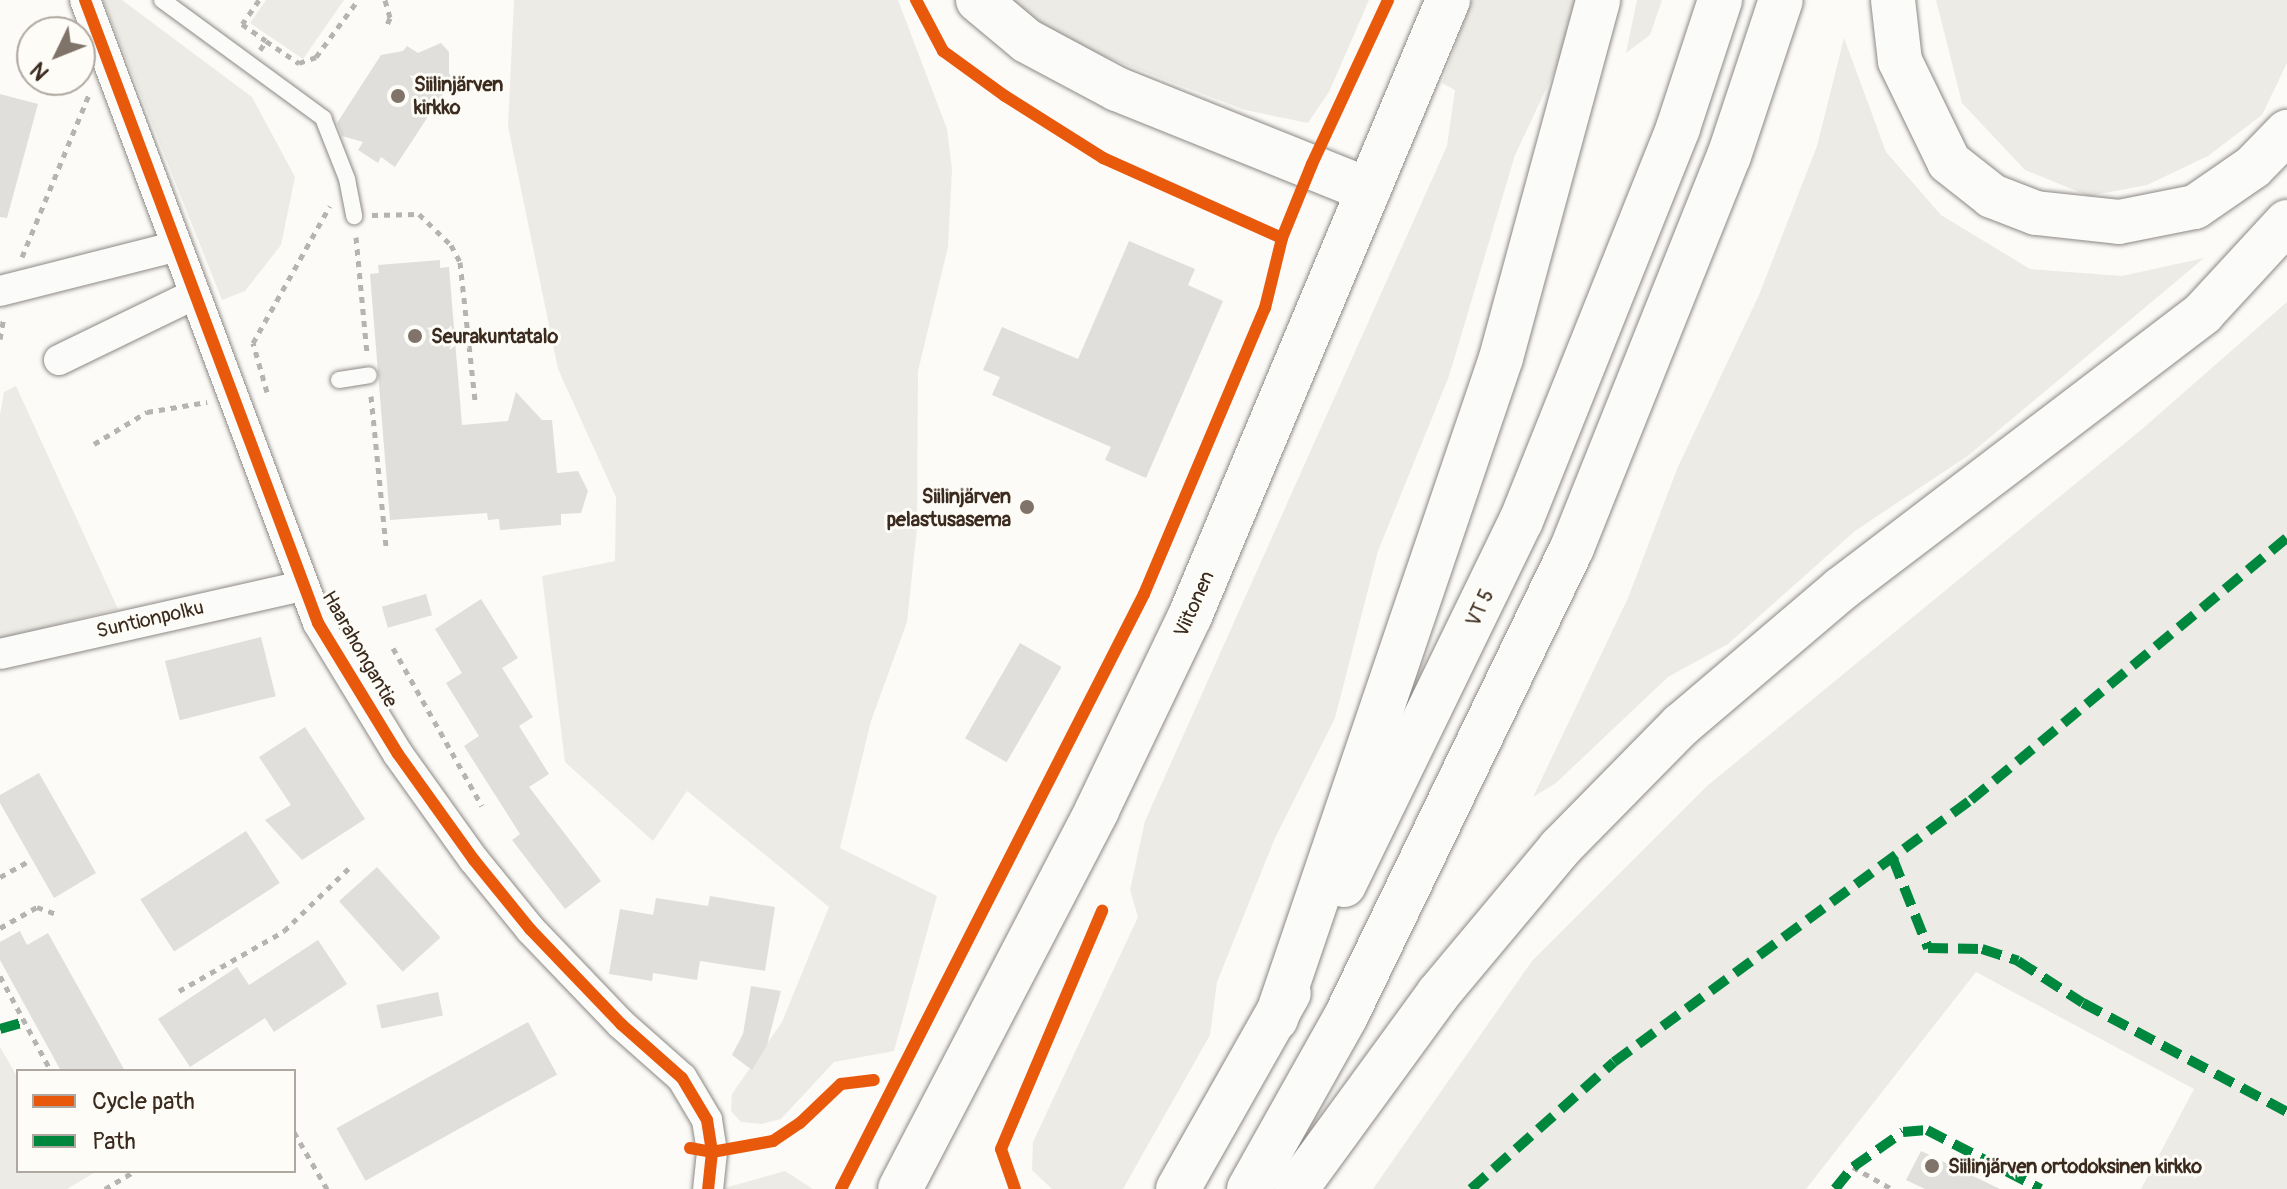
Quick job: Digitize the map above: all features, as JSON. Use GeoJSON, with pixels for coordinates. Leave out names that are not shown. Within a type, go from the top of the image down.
{"type":"FeatureCollection","features":[{"type":"Feature","properties":{"kind":"main road"},"geometry":{"type":"LineString","coordinates":[[978,0],[1027,41],[1117,89],[1368,190]]}},
{"type":"Feature","properties":{"kind":"main road","name":"Viitonen"},"geometry":{"type":"LineString","coordinates":[[900,1189],[1097,810],[1190,616],[1448,0]]}},
{"type":"Feature","properties":{"kind":"main road"},"geometry":{"type":"LineString","coordinates":[[1276,1019],[1501,358],[1598,0]]}},
{"type":"Feature","properties":{"kind":"main road","name":"VT 5"},"geometry":{"type":"LineString","coordinates":[[1178,1189],[1276,1019],[1405,767],[1521,521],[1678,128],[1720,0]]}},
{"type":"Feature","properties":{"kind":"main road"},"geometry":{"type":"LineString","coordinates":[[1249,1189],[1346,1016],[1572,548],[1729,156],[1781,0]]}},
{"type":"Feature","properties":{"kind":"main road"},"geometry":{"type":"LineString","coordinates":[[1893,0],[1900,61],[1949,162],[1992,196],[2036,213],[2119,222],[2195,207],[2253,167],[2287,132]]}},
{"type":"Feature","properties":{"kind":"main road"},"geometry":{"type":"LineString","coordinates":[[1296,1189],[1438,994],[1560,848],[1681,725],[1865,570],[2203,313],[2287,222]]}},
{"type":"Feature","properties":{"kind":"street","name":"Haarahongantie"},"geometry":{"type":"LineString","coordinates":[[85,0],[301,586],[398,754],[474,860],[570,971],[682,1078],[707,1120],[712,1152],[708,1189]]}},
{"type":"Feature","properties":{"kind":"street"},"geometry":{"type":"LineString","coordinates":[[4,291],[174,247]]}},
{"type":"Feature","properties":{"kind":"street"},"geometry":{"type":"LineString","coordinates":[[59,360],[193,295]]}},
{"type":"Feature","properties":{"kind":"street","name":"Suntionpolku"},"geometry":{"type":"LineString","coordinates":[[0,654],[301,586]]}},
{"type":"Feature","properties":{"kind":"lane"},"geometry":{"type":"LineString","coordinates":[[162,0],[323,118],[347,179],[354,216]]}},
{"type":"Feature","properties":{"kind":"lane"},"geometry":{"type":"LineString","coordinates":[[339,380],[369,375]]}},
{"type":"Feature","properties":{"kind":"path"},"geometry":{"type":"LineString","coordinates":[[259,0],[242,24],[299,63],[316,57],[358,0]]}},
{"type":"Feature","properties":{"kind":"path"},"geometry":{"type":"LineString","coordinates":[[385,0],[390,18],[386,27]]}},
{"type":"Feature","properties":{"kind":"path"},"geometry":{"type":"LineString","coordinates":[[249,65],[266,41]]}},
{"type":"Feature","properties":{"kind":"path"},"geometry":{"type":"LineString","coordinates":[[4,291],[88,96]]}},
{"type":"Feature","properties":{"kind":"path"},"geometry":{"type":"LineString","coordinates":[[267,392],[253,343],[290,269],[347,179]]}},
{"type":"Feature","properties":{"kind":"path"},"geometry":{"type":"LineString","coordinates":[[354,216],[419,214],[451,245],[460,262],[475,400]]}},
{"type":"Feature","properties":{"kind":"path"},"geometry":{"type":"LineString","coordinates":[[94,444],[147,412],[206,402]]}},
{"type":"Feature","properties":{"kind":"path"},"geometry":{"type":"LineString","coordinates":[[393,648],[482,806]]}},
{"type":"Feature","properties":{"kind":"path"},"geometry":{"type":"LineString","coordinates":[[0,877],[27,862]]}},
{"type":"Feature","properties":{"kind":"path"},"geometry":{"type":"LineString","coordinates":[[179,991],[284,931],[352,865]]}},
{"type":"Feature","properties":{"kind":"path"},"geometry":{"type":"LineString","coordinates":[[0,928],[37,907],[56,914]]}},
{"type":"Feature","properties":{"kind":"path"},"geometry":{"type":"LineString","coordinates":[[0,976],[50,1069]]}},
{"type":"Feature","properties":{"kind":"path"},"geometry":{"type":"LineString","coordinates":[[296,1135],[327,1189]]}},
{"type":"Feature","properties":{"kind":"path"},"geometry":{"type":"LineString","coordinates":[[1853,1167],[1892,1189]]}},
{"type":"Feature","properties":{"kind":"path"},"geometry":{"type":"LineString","coordinates":[[105,1189],[132,1173]]}},
{"type":"Feature","properties":{"kind":"shaded area"},"geometry":{"type":"Polygon","coordinates":[[[103,0],[122,0],[252,97],[295,177],[281,245],[245,291],[222,300],[103,0]]]}},
{"type":"Feature","properties":{"kind":"shaded area"},"geometry":{"type":"Polygon","coordinates":[[[266,0],[344,0],[303,59],[250,23],[266,0]]]}},
{"type":"Feature","properties":{"kind":"shaded area"},"geometry":{"type":"Polygon","coordinates":[[[514,0],[898,0],[947,129],[952,169],[948,247],[918,371],[917,528],[907,622],[871,721],[840,848],[937,896],[894,1051],[834,1062],[781,1119],[761,1124],[741,1122],[731,1111],[732,1094],[782,1022],[829,907],[687,791],[653,841],[565,762],[542,576],[615,561],[616,497],[558,369],[508,126],[514,0]]]}},
{"type":"Feature","properties":{"kind":"shaded area"},"geometry":{"type":"Polygon","coordinates":[[[1006,0],[1369,0],[1329,92],[1308,123],[1245,110],[1061,40],[1006,0]]]}},
{"type":"Feature","properties":{"kind":"shaded area"},"geometry":{"type":"Polygon","coordinates":[[[1472,0],[1579,0],[1556,68],[1515,155],[1449,376],[1378,551],[1335,718],[1275,838],[1217,982],[1210,1035],[1123,1189],[1052,1189],[1032,1170],[1033,1142],[1138,917],[1130,890],[1145,821],[1447,146],[1455,90],[1442,83],[1472,0]]]}},
{"type":"Feature","properties":{"kind":"shaded area"},"geometry":{"type":"Polygon","coordinates":[[[1637,0],[1662,0],[1650,35],[1626,53],[1637,0]]]}},
{"type":"Feature","properties":{"kind":"shaded area"},"geometry":{"type":"Polygon","coordinates":[[[1936,0],[2287,0],[2287,63],[2262,115],[2208,156],[2147,185],[2089,196],[2025,170],[1962,103],[1936,0]]]}},
{"type":"Feature","properties":{"kind":"shaded area"},"geometry":{"type":"Polygon","coordinates":[[[1844,38],[1886,152],[1941,215],[2030,269],[2122,276],[2204,258],[1969,455],[1855,531],[1728,644],[1668,677],[1556,783],[1533,797],[1628,598],[1677,469],[1759,295],[1817,146],[1844,38]]]}},
{"type":"Feature","properties":{"kind":"shaded area"},"geometry":{"type":"Polygon","coordinates":[[[2287,302],[2287,1189],[2141,1189],[2194,1089],[1976,972],[1806,1189],[1373,1189],[1532,961],[1707,786],[2141,430],[2287,302]]]}},
{"type":"Feature","properties":{"kind":"shaded area"},"geometry":{"type":"Polygon","coordinates":[[[16,386],[118,609],[0,639],[0,415],[4,392],[16,386]]]}},
{"type":"Feature","properties":{"kind":"shaded area"},"geometry":{"type":"Polygon","coordinates":[[[0,1047],[16,1075],[16,1173],[94,1173],[67,1189],[0,1189],[0,1047]]]}},
{"type":"Feature","properties":{"kind":"shaded area"},"geometry":{"type":"Polygon","coordinates":[[[785,1171],[813,1189],[721,1189],[785,1171]]]}},
{"type":"Feature","properties":{"kind":"building","name":"Siilinjärven kirkko"},"geometry":{"type":"Polygon","coordinates":[[[441,43],[449,52],[449,74],[454,77],[395,167],[381,157],[378,163],[358,150],[363,142],[342,136],[337,123],[381,55],[403,51],[407,46],[418,53],[441,43]]]}},
{"type":"Feature","properties":{"kind":"building"},"geometry":{"type":"Polygon","coordinates":[[[0,94],[38,104],[7,218],[0,217],[0,94]]]}},
{"type":"Feature","properties":{"kind":"building"},"geometry":{"type":"Polygon","coordinates":[[[1129,241],[1195,269],[1188,285],[1223,301],[1146,478],[1105,460],[1111,447],[992,395],[1000,377],[983,370],[1002,327],[1078,359],[1129,241]]]}},
{"type":"Feature","properties":{"kind":"building","name":"Seurakuntatalo"},"geometry":{"type":"Polygon","coordinates":[[[440,260],[440,268],[449,267],[462,425],[508,421],[516,392],[542,420],[552,420],[557,473],[578,471],[588,491],[581,513],[561,514],[561,525],[500,530],[499,519],[488,520],[487,513],[390,520],[370,274],[379,273],[378,265],[440,260]]]}},
{"type":"Feature","properties":{"kind":"building"},"geometry":{"type":"Polygon","coordinates":[[[426,594],[432,615],[388,628],[382,607],[426,594]]]}},
{"type":"Feature","properties":{"kind":"building"},"geometry":{"type":"Polygon","coordinates":[[[481,599],[518,658],[502,668],[533,717],[519,726],[549,774],[529,787],[601,881],[565,909],[512,840],[520,834],[464,746],[479,736],[446,683],[462,673],[435,629],[481,599]]]}},
{"type":"Feature","properties":{"kind":"building"},"geometry":{"type":"Polygon","coordinates":[[[261,637],[276,696],[180,720],[165,661],[261,637]]]}},
{"type":"Feature","properties":{"kind":"building"},"geometry":{"type":"Polygon","coordinates":[[[1020,643],[1062,667],[1007,762],[965,738],[1020,643]]]}},
{"type":"Feature","properties":{"kind":"building"},"geometry":{"type":"Polygon","coordinates":[[[305,727],[365,819],[302,860],[265,820],[291,805],[259,757],[305,727]]]}},
{"type":"Feature","properties":{"kind":"building"},"geometry":{"type":"Polygon","coordinates":[[[39,773],[96,873],[54,898],[0,803],[0,795],[39,773]]]}},
{"type":"Feature","properties":{"kind":"building"},"geometry":{"type":"Polygon","coordinates":[[[246,831],[280,883],[174,952],[140,900],[246,831]]]}},
{"type":"Feature","properties":{"kind":"building"},"geometry":{"type":"Polygon","coordinates":[[[377,867],[441,938],[403,972],[339,901],[377,867]]]}},
{"type":"Feature","properties":{"kind":"building"},"geometry":{"type":"Polygon","coordinates":[[[710,896],[775,907],[765,971],[700,961],[697,980],[653,973],[652,981],[609,974],[620,909],[653,915],[656,898],[708,906],[710,896]]]}},
{"type":"Feature","properties":{"kind":"building"},"geometry":{"type":"Polygon","coordinates":[[[20,931],[27,945],[48,933],[124,1069],[60,1069],[0,960],[0,942],[20,931]]]}},
{"type":"Feature","properties":{"kind":"building"},"geometry":{"type":"Polygon","coordinates":[[[318,940],[347,984],[274,1032],[265,1018],[190,1067],[158,1019],[237,967],[249,985],[318,940]]]}},
{"type":"Feature","properties":{"kind":"building"},"geometry":{"type":"Polygon","coordinates":[[[751,986],[781,991],[767,1045],[752,1070],[732,1055],[743,1034],[751,986]]]}},
{"type":"Feature","properties":{"kind":"building"},"geometry":{"type":"Polygon","coordinates":[[[438,992],[443,1015],[381,1029],[376,1005],[438,992]]]}},
{"type":"Feature","properties":{"kind":"building"},"geometry":{"type":"Polygon","coordinates":[[[528,1022],[557,1074],[366,1181],[336,1128],[528,1022]]]}},
{"type":"Feature","properties":{"kind":"building","name":"Siilinjärven ortodoksinen kirkko"},"geometry":{"type":"Polygon","coordinates":[[[1921,1151],[2000,1189],[1925,1189],[1906,1180],[1921,1151]]]}},
{"type":"Feature","properties":{"kind":"marked path"},"geometry":{"type":"LineString","coordinates":[[1471,1189],[1614,1062],[1971,800],[2287,538]]}},
{"type":"Feature","properties":{"kind":"marked path"},"geometry":{"type":"LineString","coordinates":[[1893,859],[1928,948],[1982,949],[2018,961],[2083,1003],[2287,1112]]}},
{"type":"Feature","properties":{"kind":"marked path"},"geometry":{"type":"LineString","coordinates":[[0,1029],[25,1022]]}},
{"type":"Feature","properties":{"kind":"marked path"},"geometry":{"type":"LineString","coordinates":[[1835,1189],[1853,1167],[1903,1132],[1927,1130],[2041,1189]]}},
{"type":"Feature","properties":{"kind":"cycle path"},"geometry":{"type":"LineString","coordinates":[[85,0],[318,623],[398,754],[474,860],[530,929],[621,1024],[682,1078],[707,1120],[712,1152],[708,1189]]}},
{"type":"Feature","properties":{"kind":"cycle path"},"geometry":{"type":"LineString","coordinates":[[916,0],[943,51],[1005,96],[1103,158],[1282,238]]}},
{"type":"Feature","properties":{"kind":"cycle path"},"geometry":{"type":"LineString","coordinates":[[841,1189],[1144,594],[1265,308],[1282,238],[1312,164],[1388,0]]}},
{"type":"Feature","properties":{"kind":"cycle path"},"geometry":{"type":"LineString","coordinates":[[1015,1189],[1001,1149],[1102,911]]}},
{"type":"Feature","properties":{"kind":"cycle path"},"geometry":{"type":"LineString","coordinates":[[690,1148],[712,1152],[773,1141],[800,1123],[841,1084],[874,1080]]}},
{"type":"Feature","properties":{"kind":"place","name":"Siilinjärven kirkko"},"geometry":{"type":"Point","coordinates":[398,96]}},
{"type":"Feature","properties":{"kind":"place","name":"Seurakuntatalo"},"geometry":{"type":"Point","coordinates":[415,336]}},
{"type":"Feature","properties":{"kind":"place","name":"Siilinjärven pelastusasema"},"geometry":{"type":"Point","coordinates":[1027,507]}},
{"type":"Feature","properties":{"kind":"place","name":"Siilinjärven ortodoksinen kirkko"},"geometry":{"type":"Point","coordinates":[1932,1166]}}]}
